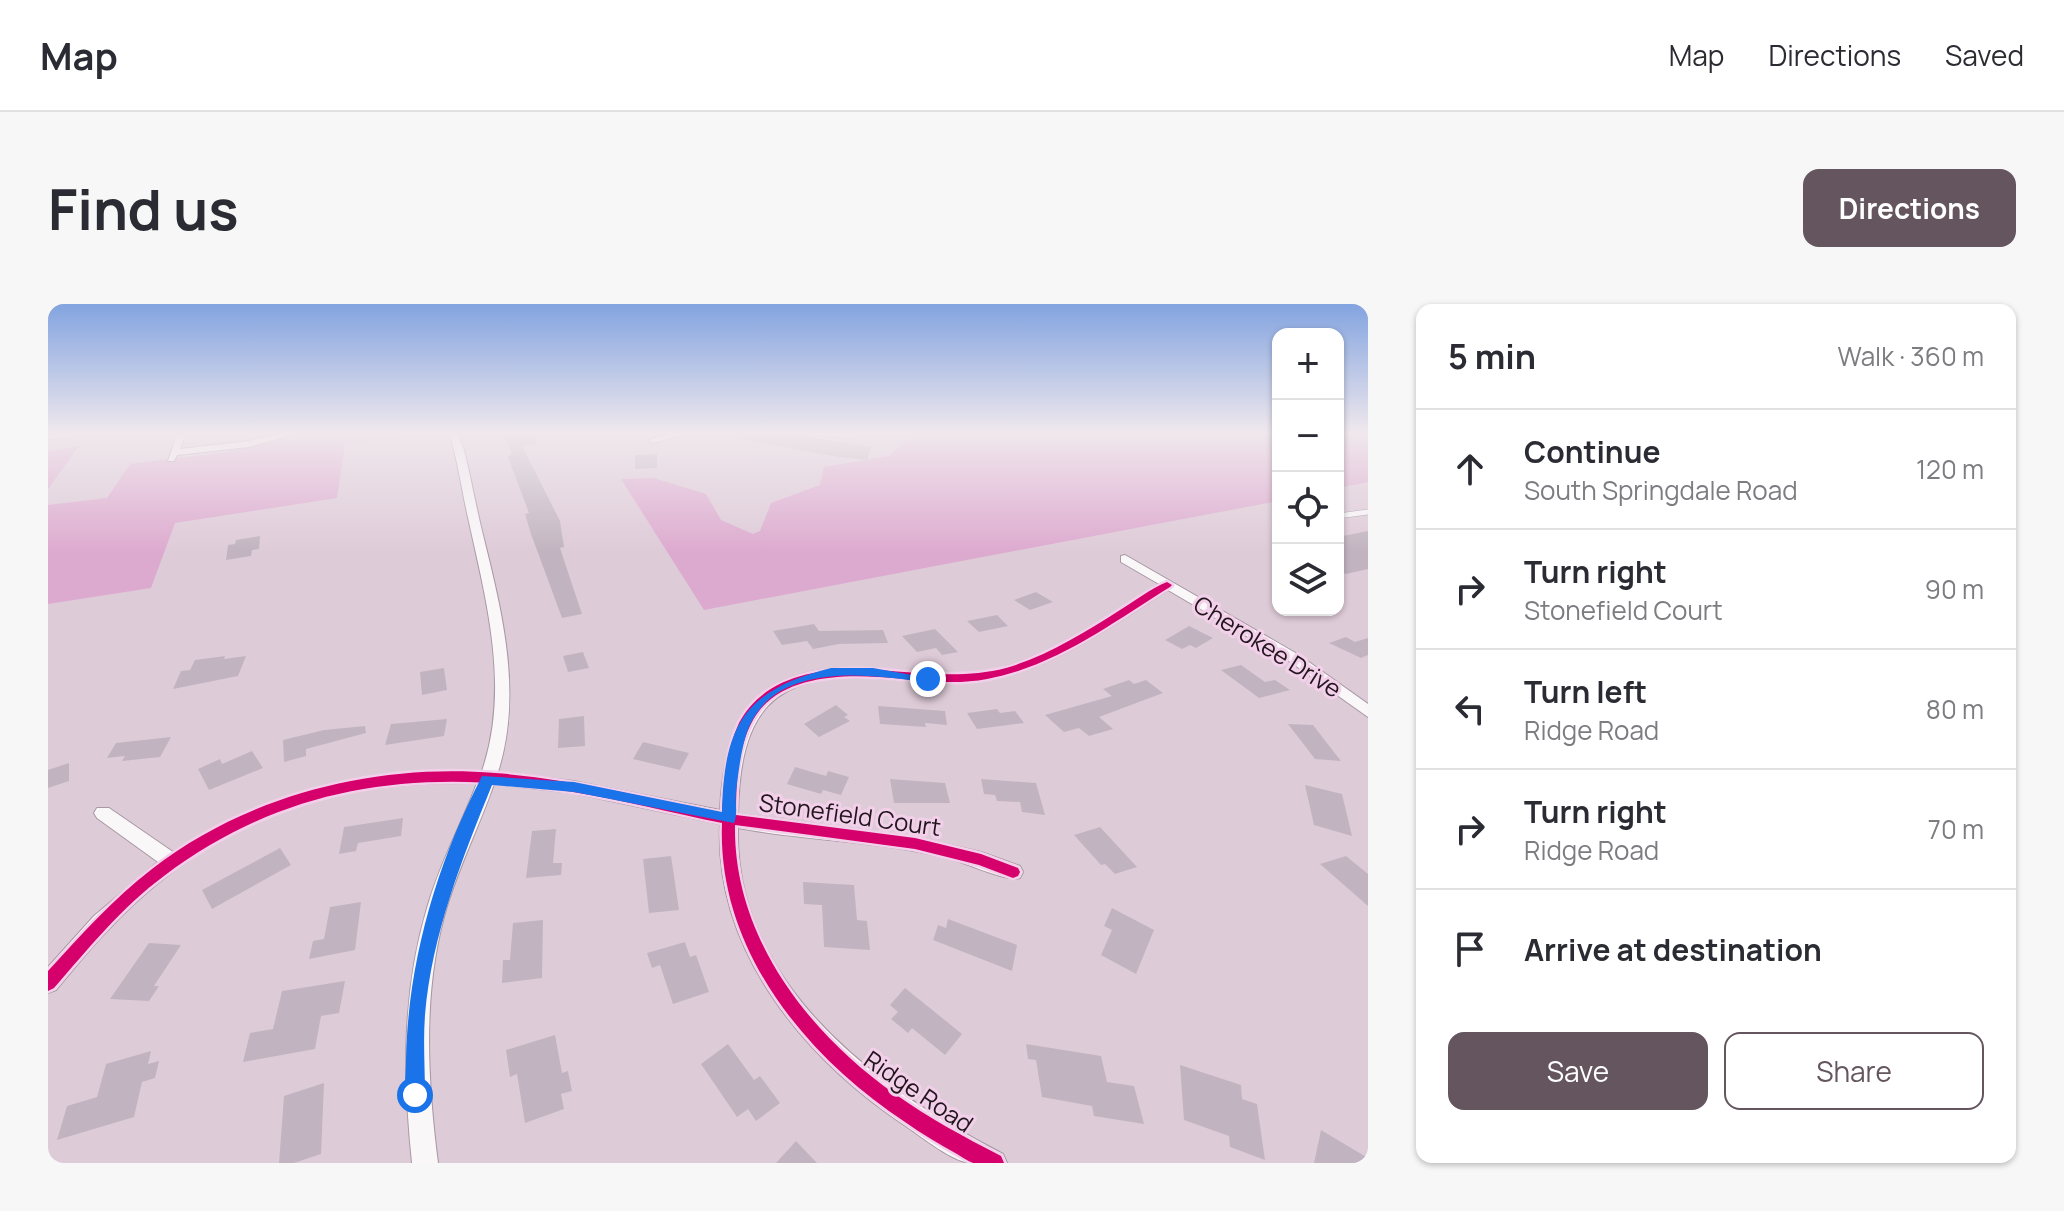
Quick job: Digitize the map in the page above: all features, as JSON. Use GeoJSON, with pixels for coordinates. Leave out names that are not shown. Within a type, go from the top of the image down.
{"type":"FeatureCollection","features":[{"type":"Feature","properties":{"kind":"street"},"geometry":{"type":"LineString","coordinates":[[425,1163],[415,1095],[416,1015],[431,930],[449,873],[497,747],[502,679],[484,566],[462,472]]}},
{"type":"Feature","properties":{"kind":"street","name":"Cherokee Drive"},"geometry":{"type":"LineString","coordinates":[[1125,559],[1306,665],[1368,712]]}},
{"type":"Feature","properties":{"kind":"street","name":"Ridge Road"},"geometry":{"type":"LineString","coordinates":[[994,1163],[951,1143],[872,1091],[840,1063],[796,1015],[770,978],[747,931],[732,879],[729,792],[741,731],[757,706],[794,681],[831,672],[873,671],[948,680],[1011,670],[1052,655],[1167,585]]}},
{"type":"Feature","properties":{"kind":"street","name":"Stonefield Court"},"geometry":{"type":"LineString","coordinates":[[48,983],[83,938],[171,861],[231,825],[310,792],[357,782],[410,776],[574,787],[729,819],[922,844],[983,859],[1013,872]]}},
{"type":"Feature","properties":{"kind":"street"},"geometry":{"type":"LineString","coordinates":[[103,813],[171,861]]}},
{"type":"Feature","properties":{"kind":"lane"},"geometry":{"type":"LineString","coordinates":[[1344,515],[1368,512]]}},
{"type":"Feature","properties":{"kind":"shaded area"},"geometry":{"type":"Polygon","coordinates":[[[48,472],[60,472],[48,489],[48,472]]]}},
{"type":"Feature","properties":{"kind":"shaded area"},"geometry":{"type":"Polygon","coordinates":[[[125,472],[341,472],[337,498],[175,523],[151,588],[48,604],[48,505],[107,498],[125,472]]]}},
{"type":"Feature","properties":{"kind":"shaded area"},"geometry":{"type":"Polygon","coordinates":[[[823,472],[1272,472],[1272,502],[704,610],[621,479],[654,478],[706,494],[721,520],[753,534],[760,531],[771,503],[820,485],[823,472]]]}},
{"type":"Feature","properties":{"kind":"shaded area"},"geometry":{"type":"Polygon","coordinates":[[[1344,472],[1368,472],[1368,482],[1344,487],[1344,472]]]}},
{"type":"Feature","properties":{"kind":"building"},"geometry":{"type":"Polygon","coordinates":[[[514,472],[535,472],[560,521],[564,547],[560,548],[582,614],[562,618],[531,534],[525,514],[529,513],[514,472]]]}},
{"type":"Feature","properties":{"kind":"building"},"geometry":{"type":"Polygon","coordinates":[[[1368,531],[1368,569],[1344,573],[1344,536],[1368,531]]]}},
{"type":"Feature","properties":{"kind":"building"},"geometry":{"type":"Polygon","coordinates":[[[260,536],[259,549],[252,550],[251,556],[226,560],[228,545],[235,544],[236,540],[260,536]]]}},
{"type":"Feature","properties":{"kind":"building"},"geometry":{"type":"Polygon","coordinates":[[[1036,592],[1053,602],[1030,610],[1014,600],[1036,592]]]}},
{"type":"Feature","properties":{"kind":"building"},"geometry":{"type":"Polygon","coordinates":[[[997,615],[1008,626],[979,632],[967,621],[997,615]]]}},
{"type":"Feature","properties":{"kind":"building"},"geometry":{"type":"Polygon","coordinates":[[[814,624],[819,631],[883,630],[888,643],[839,644],[813,649],[807,641],[782,645],[773,631],[814,624]]]}},
{"type":"Feature","properties":{"kind":"building"},"geometry":{"type":"Polygon","coordinates":[[[1189,626],[1213,638],[1196,648],[1190,645],[1182,649],[1165,640],[1189,626]]]}},
{"type":"Feature","properties":{"kind":"building"},"geometry":{"type":"Polygon","coordinates":[[[935,629],[958,652],[942,655],[936,648],[917,652],[902,636],[935,629]]]}},
{"type":"Feature","properties":{"kind":"building"},"geometry":{"type":"Polygon","coordinates":[[[1346,637],[1355,642],[1368,638],[1368,655],[1361,658],[1329,643],[1346,637]]]}},
{"type":"Feature","properties":{"kind":"building"},"geometry":{"type":"Polygon","coordinates":[[[583,652],[589,668],[568,672],[563,656],[583,652]]]}},
{"type":"Feature","properties":{"kind":"building"},"geometry":{"type":"Polygon","coordinates":[[[225,656],[224,659],[246,656],[238,676],[173,689],[181,671],[190,670],[195,660],[225,656]]]}},
{"type":"Feature","properties":{"kind":"building"},"geometry":{"type":"Polygon","coordinates":[[[1241,665],[1265,682],[1275,680],[1290,690],[1259,698],[1221,670],[1241,665]]]}},
{"type":"Feature","properties":{"kind":"building"},"geometry":{"type":"Polygon","coordinates":[[[444,668],[447,690],[422,695],[420,672],[444,668]]]}},
{"type":"Feature","properties":{"kind":"building"},"geometry":{"type":"Polygon","coordinates":[[[1129,680],[1134,684],[1146,680],[1163,693],[1099,717],[1113,729],[1089,736],[1079,728],[1064,732],[1045,715],[1112,696],[1103,689],[1129,680]]]}},
{"type":"Feature","properties":{"kind":"building"},"geometry":{"type":"Polygon","coordinates":[[[836,705],[848,715],[844,717],[850,721],[819,737],[804,724],[836,705]]]}},
{"type":"Feature","properties":{"kind":"building"},"geometry":{"type":"Polygon","coordinates":[[[878,706],[945,711],[947,725],[880,724],[878,706]]]}},
{"type":"Feature","properties":{"kind":"building"},"geometry":{"type":"Polygon","coordinates":[[[997,709],[1000,713],[1015,711],[1024,723],[977,729],[967,713],[997,709]]]}},
{"type":"Feature","properties":{"kind":"building"},"geometry":{"type":"Polygon","coordinates":[[[584,716],[585,746],[558,748],[559,719],[584,716]]]}},
{"type":"Feature","properties":{"kind":"building"},"geometry":{"type":"Polygon","coordinates":[[[447,719],[444,736],[385,745],[391,724],[447,719]]]}},
{"type":"Feature","properties":{"kind":"building"},"geometry":{"type":"Polygon","coordinates":[[[1288,724],[1313,725],[1341,761],[1315,759],[1288,724]]]}},
{"type":"Feature","properties":{"kind":"building"},"geometry":{"type":"Polygon","coordinates":[[[365,726],[366,733],[306,749],[306,756],[284,762],[283,740],[324,730],[365,726]]]}},
{"type":"Feature","properties":{"kind":"building"},"geometry":{"type":"Polygon","coordinates":[[[171,737],[160,757],[122,761],[125,756],[107,758],[116,743],[171,737]]]}},
{"type":"Feature","properties":{"kind":"building"},"geometry":{"type":"Polygon","coordinates":[[[643,742],[689,753],[680,770],[633,759],[643,742]]]}},
{"type":"Feature","properties":{"kind":"building"},"geometry":{"type":"Polygon","coordinates":[[[252,751],[263,768],[209,790],[198,769],[220,759],[222,764],[252,751]]]}},
{"type":"Feature","properties":{"kind":"building"},"geometry":{"type":"Polygon","coordinates":[[[69,763],[69,781],[48,788],[48,770],[69,763]]]}},
{"type":"Feature","properties":{"kind":"building"},"geometry":{"type":"Polygon","coordinates":[[[795,767],[826,776],[828,771],[849,777],[841,795],[823,790],[821,794],[787,784],[795,767]]]}},
{"type":"Feature","properties":{"kind":"building"},"geometry":{"type":"Polygon","coordinates":[[[890,779],[945,783],[950,803],[894,803],[890,779]]]}},
{"type":"Feature","properties":{"kind":"building"},"geometry":{"type":"Polygon","coordinates":[[[981,779],[1036,783],[1045,815],[1022,812],[1020,802],[997,801],[995,795],[984,794],[981,779]]]}},
{"type":"Feature","properties":{"kind":"building"},"geometry":{"type":"Polygon","coordinates":[[[1305,785],[1342,794],[1352,836],[1314,825],[1305,785]]]}},
{"type":"Feature","properties":{"kind":"building"},"geometry":{"type":"Polygon","coordinates":[[[403,818],[401,836],[358,843],[356,851],[339,854],[344,827],[403,818]]]}},
{"type":"Feature","properties":{"kind":"building"},"geometry":{"type":"Polygon","coordinates":[[[1100,827],[1137,867],[1115,874],[1105,864],[1101,865],[1074,835],[1100,827]]]}},
{"type":"Feature","properties":{"kind":"building"},"geometry":{"type":"Polygon","coordinates":[[[556,829],[553,863],[562,863],[561,875],[526,878],[532,831],[556,829]]]}},
{"type":"Feature","properties":{"kind":"building"},"geometry":{"type":"Polygon","coordinates":[[[280,848],[291,865],[212,909],[202,890],[280,848]]]}},
{"type":"Feature","properties":{"kind":"building"},"geometry":{"type":"Polygon","coordinates":[[[671,856],[679,910],[649,913],[643,859],[671,856]]]}},
{"type":"Feature","properties":{"kind":"building"},"geometry":{"type":"Polygon","coordinates":[[[1346,856],[1368,874],[1368,906],[1320,864],[1346,856]]]}},
{"type":"Feature","properties":{"kind":"building"},"geometry":{"type":"Polygon","coordinates":[[[803,882],[854,885],[857,920],[867,921],[870,950],[824,947],[822,905],[804,904],[803,882]]]}},
{"type":"Feature","properties":{"kind":"building"},"geometry":{"type":"Polygon","coordinates":[[[361,902],[355,950],[309,959],[313,941],[324,939],[330,907],[361,902]]]}},
{"type":"Feature","properties":{"kind":"building"},"geometry":{"type":"Polygon","coordinates":[[[1112,908],[1154,930],[1136,974],[1101,955],[1112,930],[1104,926],[1112,908]]]}},
{"type":"Feature","properties":{"kind":"building"},"geometry":{"type":"Polygon","coordinates":[[[948,919],[1017,945],[1012,971],[933,940],[938,925],[946,928],[948,919]]]}},
{"type":"Feature","properties":{"kind":"building"},"geometry":{"type":"Polygon","coordinates":[[[543,920],[542,978],[502,983],[503,960],[510,960],[513,923],[543,920]]]}},
{"type":"Feature","properties":{"kind":"building"},"geometry":{"type":"Polygon","coordinates":[[[685,942],[690,957],[696,955],[709,992],[673,1004],[660,965],[652,968],[647,953],[685,942]]]}},
{"type":"Feature","properties":{"kind":"building"},"geometry":{"type":"Polygon","coordinates":[[[149,943],[181,945],[154,986],[159,986],[149,1001],[110,999],[149,943]]]}},
{"type":"Feature","properties":{"kind":"building"},"geometry":{"type":"Polygon","coordinates":[[[345,981],[339,1013],[321,1016],[315,1049],[243,1062],[250,1033],[273,1029],[282,991],[345,981]]]}},
{"type":"Feature","properties":{"kind":"building"},"geometry":{"type":"Polygon","coordinates":[[[905,988],[962,1034],[945,1055],[912,1028],[908,1033],[891,1019],[898,1012],[890,1005],[905,988]]]}},
{"type":"Feature","properties":{"kind":"building"},"geometry":{"type":"Polygon","coordinates":[[[555,1035],[562,1073],[568,1071],[572,1091],[561,1094],[564,1109],[525,1123],[517,1074],[510,1077],[506,1050],[555,1035]]]}},
{"type":"Feature","properties":{"kind":"building"},"geometry":{"type":"Polygon","coordinates":[[[728,1044],[754,1080],[760,1076],[780,1103],[756,1121],[748,1109],[737,1117],[701,1064],[728,1044]]]}},
{"type":"Feature","properties":{"kind":"building"},"geometry":{"type":"Polygon","coordinates":[[[1026,1044],[1101,1056],[1107,1082],[1134,1086],[1144,1124],[1094,1116],[1092,1106],[1042,1097],[1036,1060],[1028,1059],[1026,1044]]]}},
{"type":"Feature","properties":{"kind":"building"},"geometry":{"type":"Polygon","coordinates":[[[151,1051],[148,1064],[159,1061],[155,1078],[142,1082],[134,1117],[57,1140],[67,1106],[97,1097],[106,1064],[151,1051]]]}},
{"type":"Feature","properties":{"kind":"building"},"geometry":{"type":"Polygon","coordinates":[[[1180,1065],[1241,1085],[1242,1099],[1257,1104],[1265,1160],[1230,1147],[1229,1136],[1184,1120],[1180,1065]]]}},
{"type":"Feature","properties":{"kind":"building"},"geometry":{"type":"Polygon","coordinates":[[[324,1083],[321,1154],[294,1163],[279,1163],[284,1096],[324,1083]]]}},
{"type":"Feature","properties":{"kind":"building"},"geometry":{"type":"Polygon","coordinates":[[[1321,1130],[1368,1158],[1368,1163],[1314,1163],[1321,1130]]]}},
{"type":"Feature","properties":{"kind":"building"},"geometry":{"type":"Polygon","coordinates":[[[796,1141],[817,1163],[776,1163],[796,1141]]]}},
{"type":"Feature","properties":{"kind":"cycle path"},"geometry":{"type":"LineString","coordinates":[[994,1163],[939,1134],[887,1100],[839,1060],[797,1015],[763,964],[740,909],[728,849],[730,784],[737,746],[746,723],[761,702],[796,681],[822,674],[849,672],[957,678],[1009,670],[1079,640],[1167,585]]}},
{"type":"Feature","properties":{"kind":"cycle path"},"geometry":{"type":"LineString","coordinates":[[48,983],[101,922],[158,872],[217,833],[280,804],[347,786],[418,777],[493,777],[573,787],[745,822],[915,844],[981,860],[1013,872]]}},
{"type":"Feature","properties":{"kind":"route"},"geometry":{"type":"LineString","coordinates":[[415,1095],[416,1015],[431,930],[449,873],[487,779],[574,787],[729,819],[729,792],[741,731],[748,717],[772,693],[794,681],[831,672],[873,671],[928,679]]}}]}
